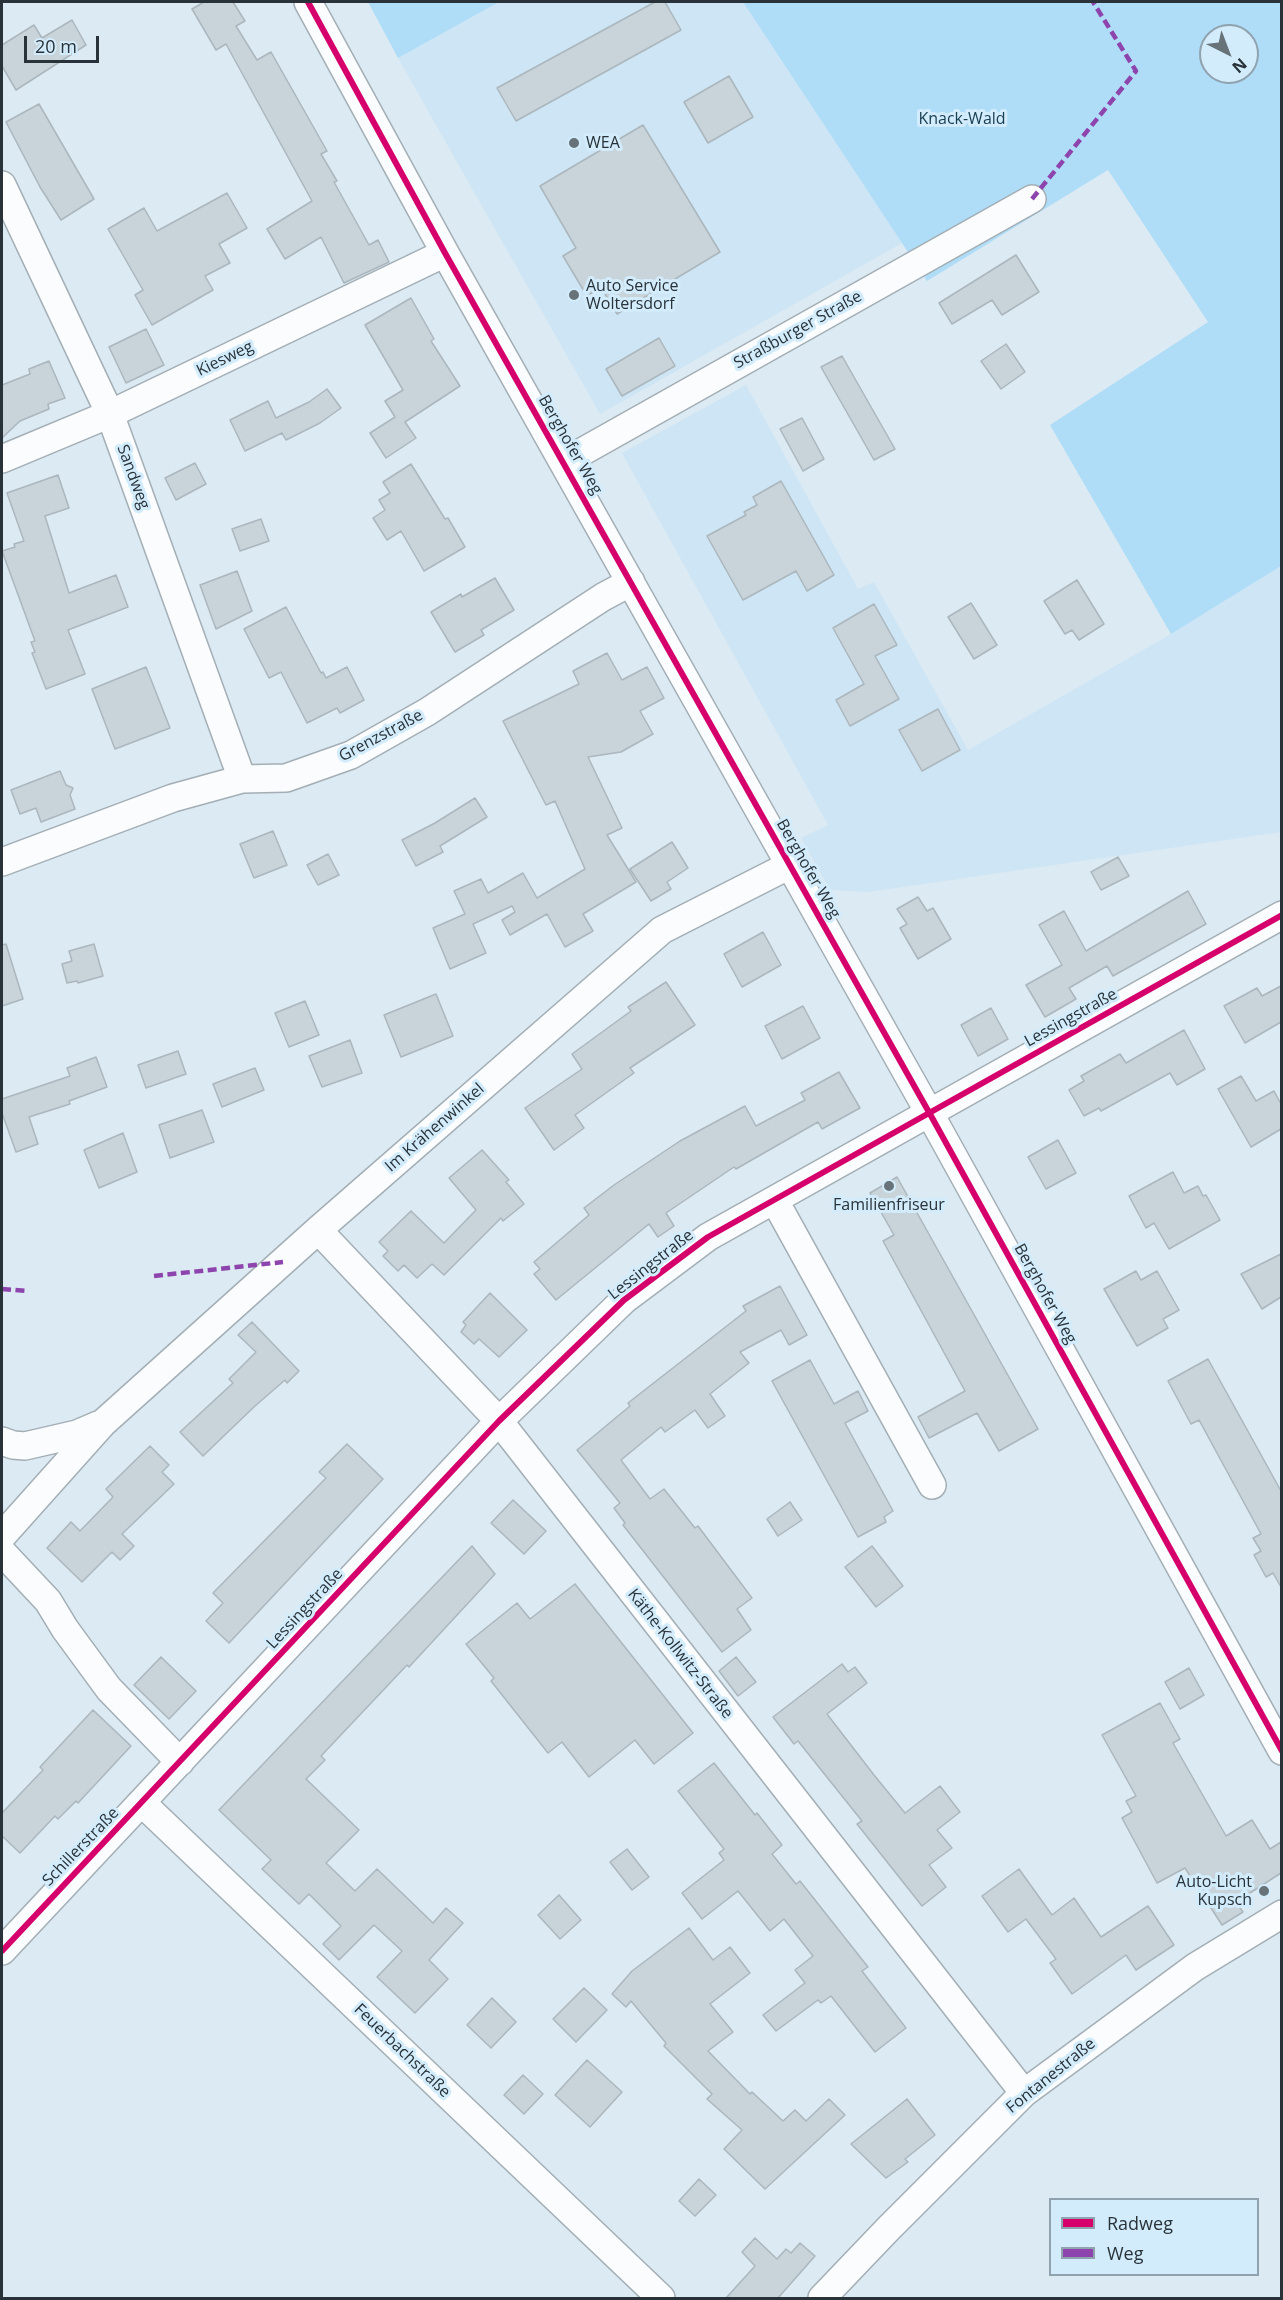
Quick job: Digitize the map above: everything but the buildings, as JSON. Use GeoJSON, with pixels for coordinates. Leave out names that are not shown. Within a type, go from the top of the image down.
{"type":"FeatureCollection","features":[{"type":"Feature","properties":{"kind":"street","name":"Berghofer Weg"},"geometry":{"type":"LineString","coordinates":[[308,2],[445,253],[930,1114],[1281,1751]]}},
{"type":"Feature","properties":{"kind":"street","name":"Sandweg"},"geometry":{"type":"LineString","coordinates":[[2,185],[110,414],[243,779]]}},
{"type":"Feature","properties":{"kind":"street","name":"Straßburger Straße"},"geometry":{"type":"LineString","coordinates":[[564,462],[1032,199]]}},
{"type":"Feature","properties":{"kind":"street","name":"Kiesweg"},"geometry":{"type":"LineString","coordinates":[[2,459],[110,414],[445,253]]}},
{"type":"Feature","properties":{"kind":"street","name":"Grenzstraße"},"geometry":{"type":"LineString","coordinates":[[2,862],[173,798],[243,779],[286,778],[351,755],[427,712],[603,597],[631,582]]}},
{"type":"Feature","properties":{"kind":"street","name":"Im Krähenwinkel"},"geometry":{"type":"LineString","coordinates":[[2,1536],[103,1423],[318,1230],[662,930],[790,865]]}},
{"type":"Feature","properties":{"kind":"street","name":"Lessingstraße"},"geometry":{"type":"LineString","coordinates":[[180,1762],[499,1421],[624,1300],[708,1237],[1281,915]]}},
{"type":"Feature","properties":{"kind":"street"},"geometry":{"type":"LineString","coordinates":[[775,1201],[932,1485]]}},
{"type":"Feature","properties":{"kind":"street","name":"Käthe-Kollwitz-Straße"},"geometry":{"type":"LineString","coordinates":[[318,1230],[499,1421],[1024,2093]]}},
{"type":"Feature","properties":{"kind":"street","name":"Im Krähenwinkel"},"geometry":{"type":"LineString","coordinates":[[2,1441],[26,1446],[76,1434],[103,1423]]}},
{"type":"Feature","properties":{"kind":"street"},"geometry":{"type":"LineString","coordinates":[[2,1552],[48,1601],[65,1629],[109,1689],[180,1762]]}},
{"type":"Feature","properties":{"kind":"street","name":"Schillerstraße"},"geometry":{"type":"LineString","coordinates":[[2,1951],[180,1762]]}},
{"type":"Feature","properties":{"kind":"street","name":"Feuerbachstraße"},"geometry":{"type":"LineString","coordinates":[[142,1803],[662,2298]]}},
{"type":"Feature","properties":{"kind":"street","name":"Fontanestraße"},"geometry":{"type":"LineString","coordinates":[[822,2298],[1024,2093],[1195,1967],[1281,1914]]}},
{"type":"Feature","properties":{"kind":"shaded area"},"geometry":{"type":"Polygon","coordinates":[[[499,2],[743,2],[902,243],[600,414],[398,58],[499,2]]]}},
{"type":"Feature","properties":{"kind":"shaded area"},"geometry":{"type":"Polygon","coordinates":[[[746,385],[858,589],[874,582],[968,750],[1171,634],[1281,566],[1281,832],[868,892],[830,890],[801,838],[828,825],[622,453],[746,385]]]}},
{"type":"Feature","properties":{"kind":"green space"},"geometry":{"type":"Polygon","coordinates":[[[368,2],[499,2],[398,58],[368,2]]]}},
{"type":"Feature","properties":{"kind":"green space","name":"Knack-Wald"},"geometry":{"type":"Polygon","coordinates":[[[743,2],[1281,2],[1281,566],[1171,634],[1050,425],[1208,322],[1108,170],[927,281],[743,2]]]}},
{"type":"Feature","properties":{"kind":"marked path"},"geometry":{"type":"LineString","coordinates":[[1032,199],[1136,71],[1093,2]]}},
{"type":"Feature","properties":{"kind":"marked path"},"geometry":{"type":"LineString","coordinates":[[154,1276],[283,1262]]}},
{"type":"Feature","properties":{"kind":"marked path"},"geometry":{"type":"LineString","coordinates":[[2,1289],[28,1291]]}},
{"type":"Feature","properties":{"kind":"cycle path"},"geometry":{"type":"LineString","coordinates":[[308,2],[445,253],[930,1114],[1282,1751]]}},
{"type":"Feature","properties":{"kind":"cycle path"},"geometry":{"type":"LineString","coordinates":[[2,1951],[499,1421],[624,1300],[708,1237],[1282,915]]}},
{"type":"Feature","properties":{"kind":"place","name":"WEA"},"geometry":{"type":"Point","coordinates":[574,143]}},
{"type":"Feature","properties":{"kind":"place","name":"Auto Service Woltersdorf"},"geometry":{"type":"Point","coordinates":[574,295]}},
{"type":"Feature","properties":{"kind":"place","name":"Familienfriseur"},"geometry":{"type":"Point","coordinates":[889,1186]}},
{"type":"Feature","properties":{"kind":"place","name":"Auto-Licht Kupsch"},"geometry":{"type":"Point","coordinates":[1264,1891]}}]}
